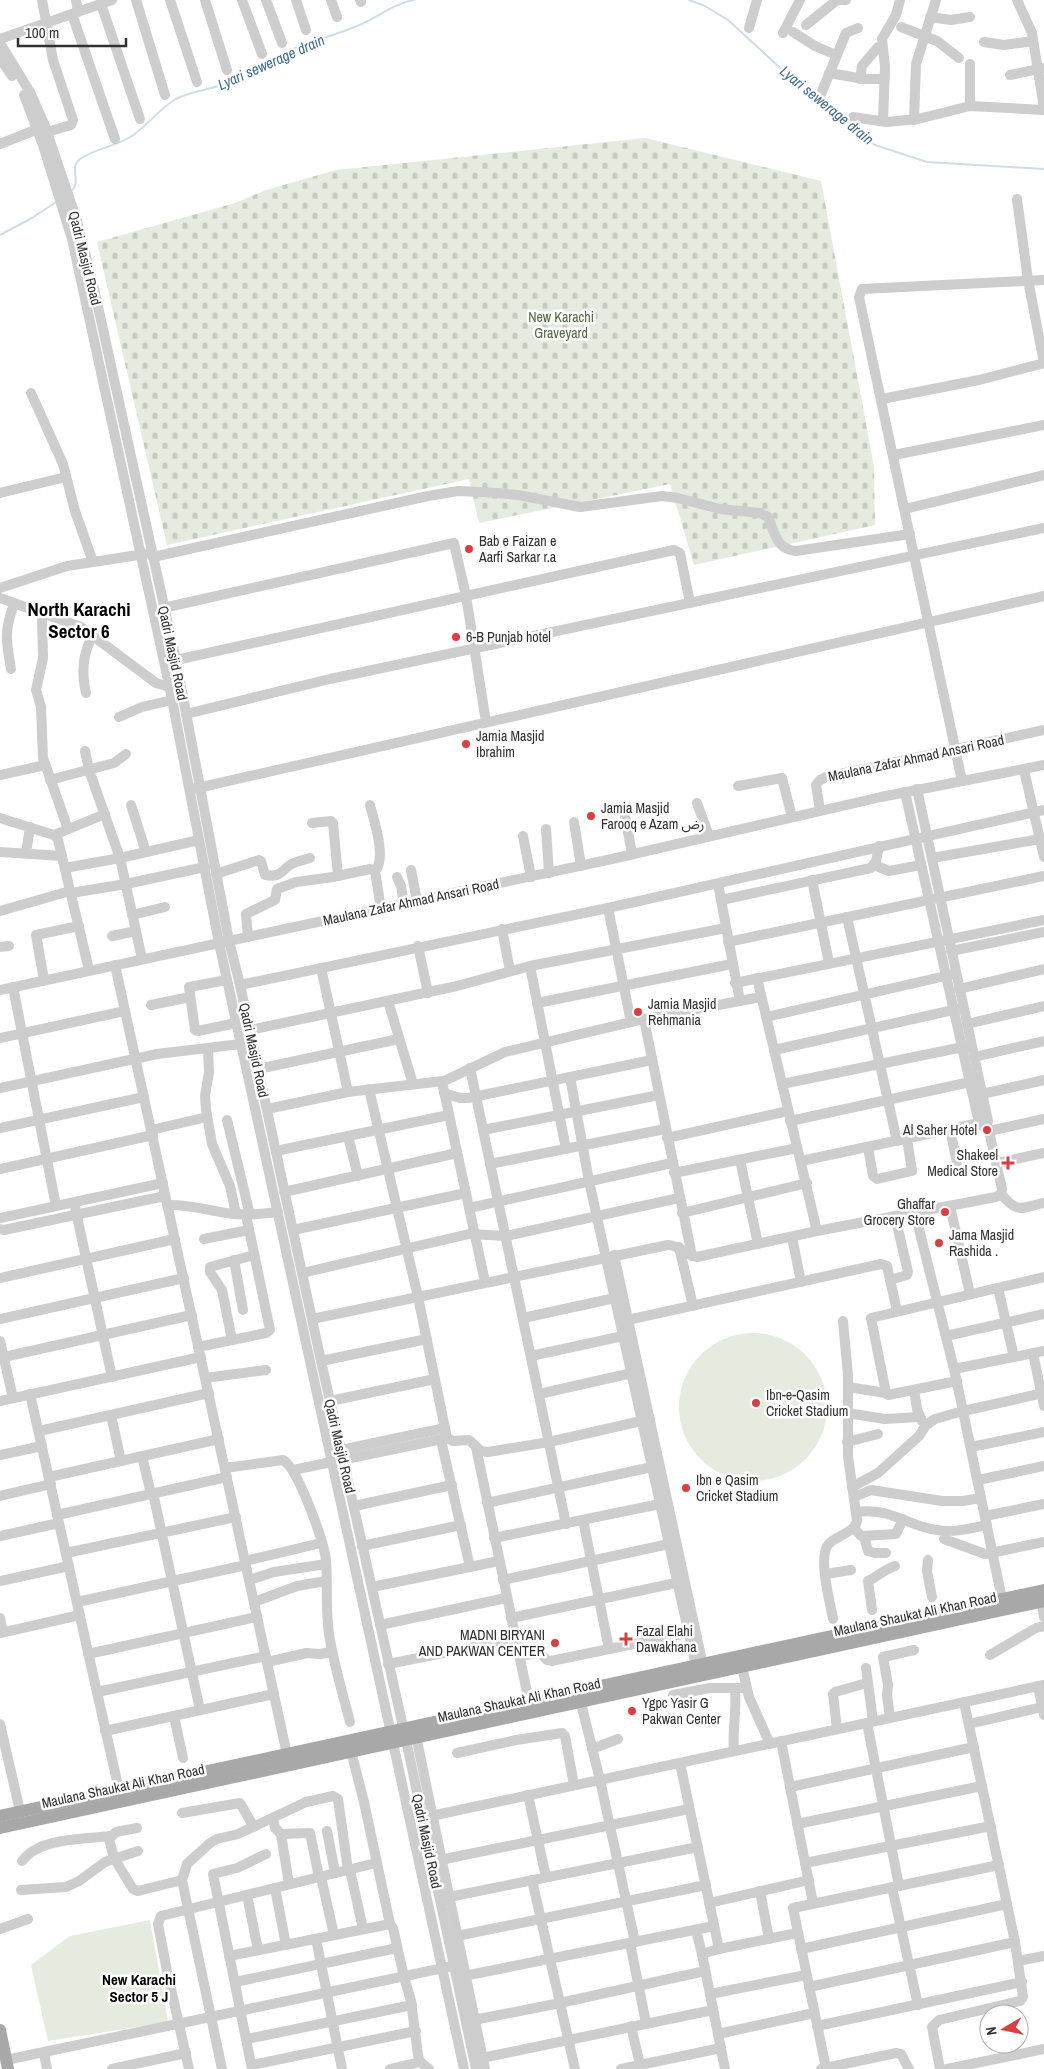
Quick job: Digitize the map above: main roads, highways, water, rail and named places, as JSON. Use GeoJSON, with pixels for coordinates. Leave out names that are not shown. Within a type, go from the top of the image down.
{"type":"FeatureCollection","features":[{"type":"Feature","properties":{"kind":"main road","name":"Maulana Shaukat Ali Khan Road"},"geometry":{"type":"LineString","coordinates":[[0,1828],[288,1760],[700,1670],[1002,1599],[1042,1596]]}},
{"type":"Feature","properties":{"kind":"main road","name":"Maulana Shaukat Ali Khan Road"},"geometry":{"type":"LineString","coordinates":[[700,1670],[742,1667],[1042,1596]]}},
{"type":"Feature","properties":{"kind":"main road","name":"Maulana Shaukat Ali Khan Road"},"geometry":{"type":"LineString","coordinates":[[0,1816],[119,1790],[288,1760],[351,1751],[404,1734],[529,1702],[579,1696]]}},
{"type":"Feature","properties":{"kind":"main road"},"geometry":{"type":"LineString","coordinates":[[0,2030],[7,2065]]}},
{"type":"Feature","properties":{"kind":"waterway","name":"Lyari sewerage drain"},"geometry":{"type":"LineString","coordinates":[[70,192],[74,188],[76,180],[75,167],[80,159],[132,136],[176,99],[231,82],[291,50],[360,25],[398,5],[414,0]]}},
{"type":"Feature","properties":{"kind":"waterway","name":"Lyari sewerage drain"},"geometry":{"type":"LineString","coordinates":[[689,0],[705,6],[728,20],[811,96],[830,107],[851,128],[875,145],[927,162],[1044,169]]}},
{"type":"Feature","properties":{"kind":"waterway","name":"Lyari sewerage drain"},"geometry":{"type":"LineString","coordinates":[[0,235],[32,218],[56,202]]}},
{"type":"Feature","properties":{"kind":"place","name":"Bab e Faizan e Aarfi Sarkar r.a"},"geometry":{"type":"Point","coordinates":[469,549]}},
{"type":"Feature","properties":{"kind":"place","name":"6-B Punjab hotel"},"geometry":{"type":"Point","coordinates":[456,637]}},
{"type":"Feature","properties":{"kind":"place","name":"Jamia Masjid Ibrahim"},"geometry":{"type":"Point","coordinates":[466,744]}},
{"type":"Feature","properties":{"kind":"place","name":"Jamia Masjid Farooq e Azam رض"},"geometry":{"type":"Point","coordinates":[591,816]}},
{"type":"Feature","properties":{"kind":"place","name":"Jamia Masjid Rehmania"},"geometry":{"type":"Point","coordinates":[638,1012]}},
{"type":"Feature","properties":{"kind":"place","name":"Al Saher Hotel"},"geometry":{"type":"Point","coordinates":[987,1130]}},
{"type":"Feature","properties":{"kind":"place","name":"Shakeel Medical Store"},"geometry":{"type":"Point","coordinates":[1008,1163]}},
{"type":"Feature","properties":{"kind":"place","name":"Ghaffar Grocery Store"},"geometry":{"type":"Point","coordinates":[945,1212]}},
{"type":"Feature","properties":{"kind":"place","name":"Jama Masjid Rashida ."},"geometry":{"type":"Point","coordinates":[939,1243]}},
{"type":"Feature","properties":{"kind":"place","name":"Ibn-e-Qasim Cricket Stadium"},"geometry":{"type":"Point","coordinates":[756,1403]}},
{"type":"Feature","properties":{"kind":"place","name":"Ibn e Qasim Cricket Stadium"},"geometry":{"type":"Point","coordinates":[686,1488]}},
{"type":"Feature","properties":{"kind":"place","name":"Fazal Elahi Dawakhana"},"geometry":{"type":"Point","coordinates":[626,1639]}},
{"type":"Feature","properties":{"kind":"place","name":"MADNI BIRYANI AND PAKWAN CENTER"},"geometry":{"type":"Point","coordinates":[555,1643]}},
{"type":"Feature","properties":{"kind":"place","name":"Ygpc Yasir G Pakwan Center"},"geometry":{"type":"Point","coordinates":[632,1711]}},
{"type":"Feature","properties":{"kind":"district","name":"North Karachi Sector 6"},"geometry":{"type":"Point","coordinates":[79,620]}},
{"type":"Feature","properties":{"kind":"district","name":"New Karachi Sector 5 J"},"geometry":{"type":"Point","coordinates":[139,1988]}},
{"type":"Feature","properties":{"kind":"park label","name":"New Karachi Graveyard"},"geometry":{"type":"Point","coordinates":[561,326]}}]}
